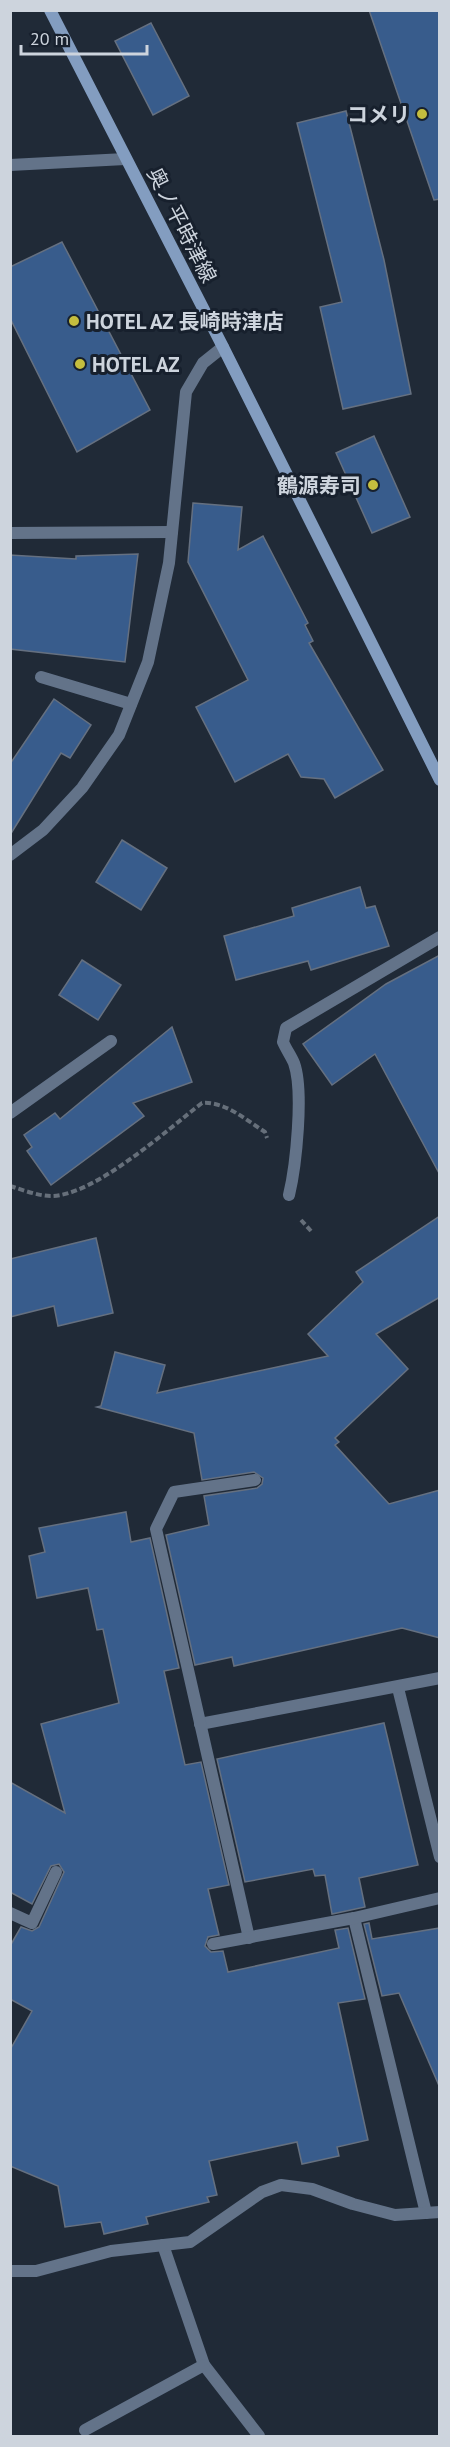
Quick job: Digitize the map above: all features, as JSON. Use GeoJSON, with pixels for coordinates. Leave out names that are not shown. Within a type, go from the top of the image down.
{"type":"FeatureCollection","features":[{"type":"Feature","properties":{"kind":"main road","name":"奥ノ平時津線"},"geometry":{"type":"LineString","coordinates":[[50,10],[223,347],[440,780]]}},
{"type":"Feature","properties":{"kind":"street"},"geometry":{"type":"LineString","coordinates":[[10,165],[125,159]]}},
{"type":"Feature","properties":{"kind":"street"},"geometry":{"type":"LineString","coordinates":[[10,855],[43,830],[82,788],[119,735],[148,662],[169,563],[186,392],[203,363],[223,347]]}},
{"type":"Feature","properties":{"kind":"street"},"geometry":{"type":"LineString","coordinates":[[10,533],[172,532]]}},
{"type":"Feature","properties":{"kind":"street"},"geometry":{"type":"LineString","coordinates":[[41,676],[131,704]]}},
{"type":"Feature","properties":{"kind":"street"},"geometry":{"type":"LineString","coordinates":[[289,1195],[295,1171],[298,1081],[294,1064],[283,1042],[286,1028],[440,937]]}},
{"type":"Feature","properties":{"kind":"street"},"geometry":{"type":"LineString","coordinates":[[10,1113],[111,1041]]}},
{"type":"Feature","properties":{"kind":"street"},"geometry":{"type":"LineString","coordinates":[[249,1938],[156,1529],[174,1492],[255,1480]]}},
{"type":"Feature","properties":{"kind":"street"},"geometry":{"type":"LineString","coordinates":[[200,1724],[398,1688],[440,1678]]}},
{"type":"Feature","properties":{"kind":"street"},"geometry":{"type":"LineString","coordinates":[[398,1688],[440,1857]]}},
{"type":"Feature","properties":{"kind":"street"},"geometry":{"type":"LineString","coordinates":[[10,1912],[32,1923],[56,1872]]}},
{"type":"Feature","properties":{"kind":"street"},"geometry":{"type":"LineString","coordinates":[[213,1944],[354,1918],[440,1898]]}},
{"type":"Feature","properties":{"kind":"street"},"geometry":{"type":"LineString","coordinates":[[354,1918],[426,2213]]}},
{"type":"Feature","properties":{"kind":"street"},"geometry":{"type":"LineString","coordinates":[[10,2271],[36,2271],[111,2251],[190,2242],[262,2192],[281,2185],[312,2189],[353,2204],[395,2215],[440,2212]]}},
{"type":"Feature","properties":{"kind":"street"},"geometry":{"type":"LineString","coordinates":[[163,2245],[204,2366],[259,2436]]}},
{"type":"Feature","properties":{"kind":"street"},"geometry":{"type":"LineString","coordinates":[[85,2430],[204,2366]]}},
{"type":"Feature","properties":{"kind":"path"},"geometry":{"type":"LineString","coordinates":[[10,1186],[49,1196],[67,1194],[110,1173],[202,1103],[214,1102],[228,1109],[265,1132],[268,1143]]}},
{"type":"Feature","properties":{"kind":"path"},"geometry":{"type":"LineString","coordinates":[[289,1195],[301,1220],[311,1231]]}},
{"type":"Feature","properties":{"kind":"building","name":"コメリ"},"geometry":{"type":"Polygon","coordinates":[[[369,10],[440,10],[440,199],[434,200],[369,10]]]}},
{"type":"Feature","properties":{"kind":"building"},"geometry":{"type":"Polygon","coordinates":[[[151,23],[189,96],[153,115],[115,41],[151,23]]]}},
{"type":"Feature","properties":{"kind":"building"},"geometry":{"type":"Polygon","coordinates":[[[346,111],[384,260],[411,394],[343,409],[320,307],[342,302],[297,123],[346,111]]]}},
{"type":"Feature","properties":{"kind":"building","name":"HOTEL AZ"},"geometry":{"type":"Polygon","coordinates":[[[62,242],[150,410],[77,452],[10,318],[10,267],[62,242]]]}},
{"type":"Feature","properties":{"kind":"building","name":"鶴源寿司"},"geometry":{"type":"Polygon","coordinates":[[[374,436],[410,517],[372,533],[336,453],[374,436]]]}},
{"type":"Feature","properties":{"kind":"building"},"geometry":{"type":"Polygon","coordinates":[[[193,503],[242,507],[238,550],[263,536],[308,623],[305,625],[313,641],[309,643],[383,770],[335,798],[324,779],[301,777],[288,754],[235,782],[196,707],[248,680],[188,562],[193,503]]]}},
{"type":"Feature","properties":{"kind":"building"},"geometry":{"type":"Polygon","coordinates":[[[138,554],[125,662],[10,649],[10,555],[76,559],[76,556],[138,554]]]}},
{"type":"Feature","properties":{"kind":"building"},"geometry":{"type":"Polygon","coordinates":[[[54,699],[91,725],[70,758],[61,753],[10,835],[10,764],[54,699]]]}},
{"type":"Feature","properties":{"kind":"building"},"geometry":{"type":"Polygon","coordinates":[[[122,840],[167,868],[141,910],[96,882],[122,840]]]}},
{"type":"Feature","properties":{"kind":"building"},"geometry":{"type":"Polygon","coordinates":[[[360,887],[366,908],[375,906],[389,946],[311,970],[308,961],[236,980],[224,936],[294,916],[292,908],[360,887]]]}},
{"type":"Feature","properties":{"kind":"building"},"geometry":{"type":"Polygon","coordinates":[[[440,955],[440,1175],[375,1054],[332,1085],[303,1044],[386,984],[440,955]]]}},
{"type":"Feature","properties":{"kind":"building"},"geometry":{"type":"Polygon","coordinates":[[[82,960],[121,985],[98,1020],[59,995],[82,960]]]}},
{"type":"Feature","properties":{"kind":"building"},"geometry":{"type":"Polygon","coordinates":[[[172,1027],[192,1082],[133,1103],[144,1116],[51,1185],[27,1151],[32,1147],[24,1135],[55,1113],[60,1119],[172,1027]]]}},
{"type":"Feature","properties":{"kind":"building"},"geometry":{"type":"Polygon","coordinates":[[[440,1216],[440,1297],[376,1334],[408,1369],[335,1438],[339,1442],[335,1445],[389,1504],[440,1490],[440,1638],[402,1628],[234,1666],[232,1657],[195,1665],[166,1535],[209,1525],[204,1496],[257,1488],[262,1484],[263,1478],[254,1472],[202,1480],[194,1433],[97,1407],[101,1406],[115,1352],[165,1365],[157,1393],[328,1356],[308,1334],[363,1282],[356,1272],[440,1216]]]}},
{"type":"Feature","properties":{"kind":"building"},"geometry":{"type":"Polygon","coordinates":[[[96,1238],[113,1313],[58,1326],[54,1306],[10,1317],[10,1259],[96,1238]]]}},
{"type":"Feature","properties":{"kind":"building"},"geometry":{"type":"Polygon","coordinates":[[[126,1512],[131,1542],[150,1538],[179,1668],[164,1671],[185,1765],[201,1762],[229,1885],[208,1889],[219,1935],[208,1937],[205,1946],[211,1952],[223,1951],[228,1972],[339,1948],[335,1930],[348,1928],[365,1999],[338,2003],[368,2140],[337,2147],[339,2156],[302,2164],[297,2142],[209,2161],[217,2195],[207,2197],[209,2202],[146,2217],[148,2224],[104,2234],[101,2222],[65,2227],[58,2186],[10,2166],[10,2050],[32,2011],[10,1999],[10,1946],[21,1927],[32,1931],[39,1927],[64,1872],[59,1864],[51,1866],[32,1904],[10,1892],[10,1782],[65,1813],[41,1724],[119,1703],[103,1629],[97,1630],[88,1588],[37,1598],[29,1556],[45,1552],[39,1528],[126,1512]]]}},
{"type":"Feature","properties":{"kind":"building"},"geometry":{"type":"Polygon","coordinates":[[[384,1723],[418,1865],[359,1878],[365,1907],[332,1914],[325,1875],[315,1876],[313,1869],[245,1882],[217,1759],[384,1723]]]}},
{"type":"Feature","properties":{"kind":"building"},"geometry":{"type":"Polygon","coordinates":[[[369,1923],[372,1939],[440,1928],[440,2088],[399,1993],[382,1996],[364,1924],[369,1923]]]}},
{"type":"Feature","properties":{"kind":"place","name":"コメリ"},"geometry":{"type":"Point","coordinates":[422,114]}},
{"type":"Feature","properties":{"kind":"place","name":"HOTEL AZ 長崎時津店"},"geometry":{"type":"Point","coordinates":[74,321]}},
{"type":"Feature","properties":{"kind":"place","name":"HOTEL AZ"},"geometry":{"type":"Point","coordinates":[80,364]}},
{"type":"Feature","properties":{"kind":"place","name":"鶴源寿司"},"geometry":{"type":"Point","coordinates":[373,485]}}]}
